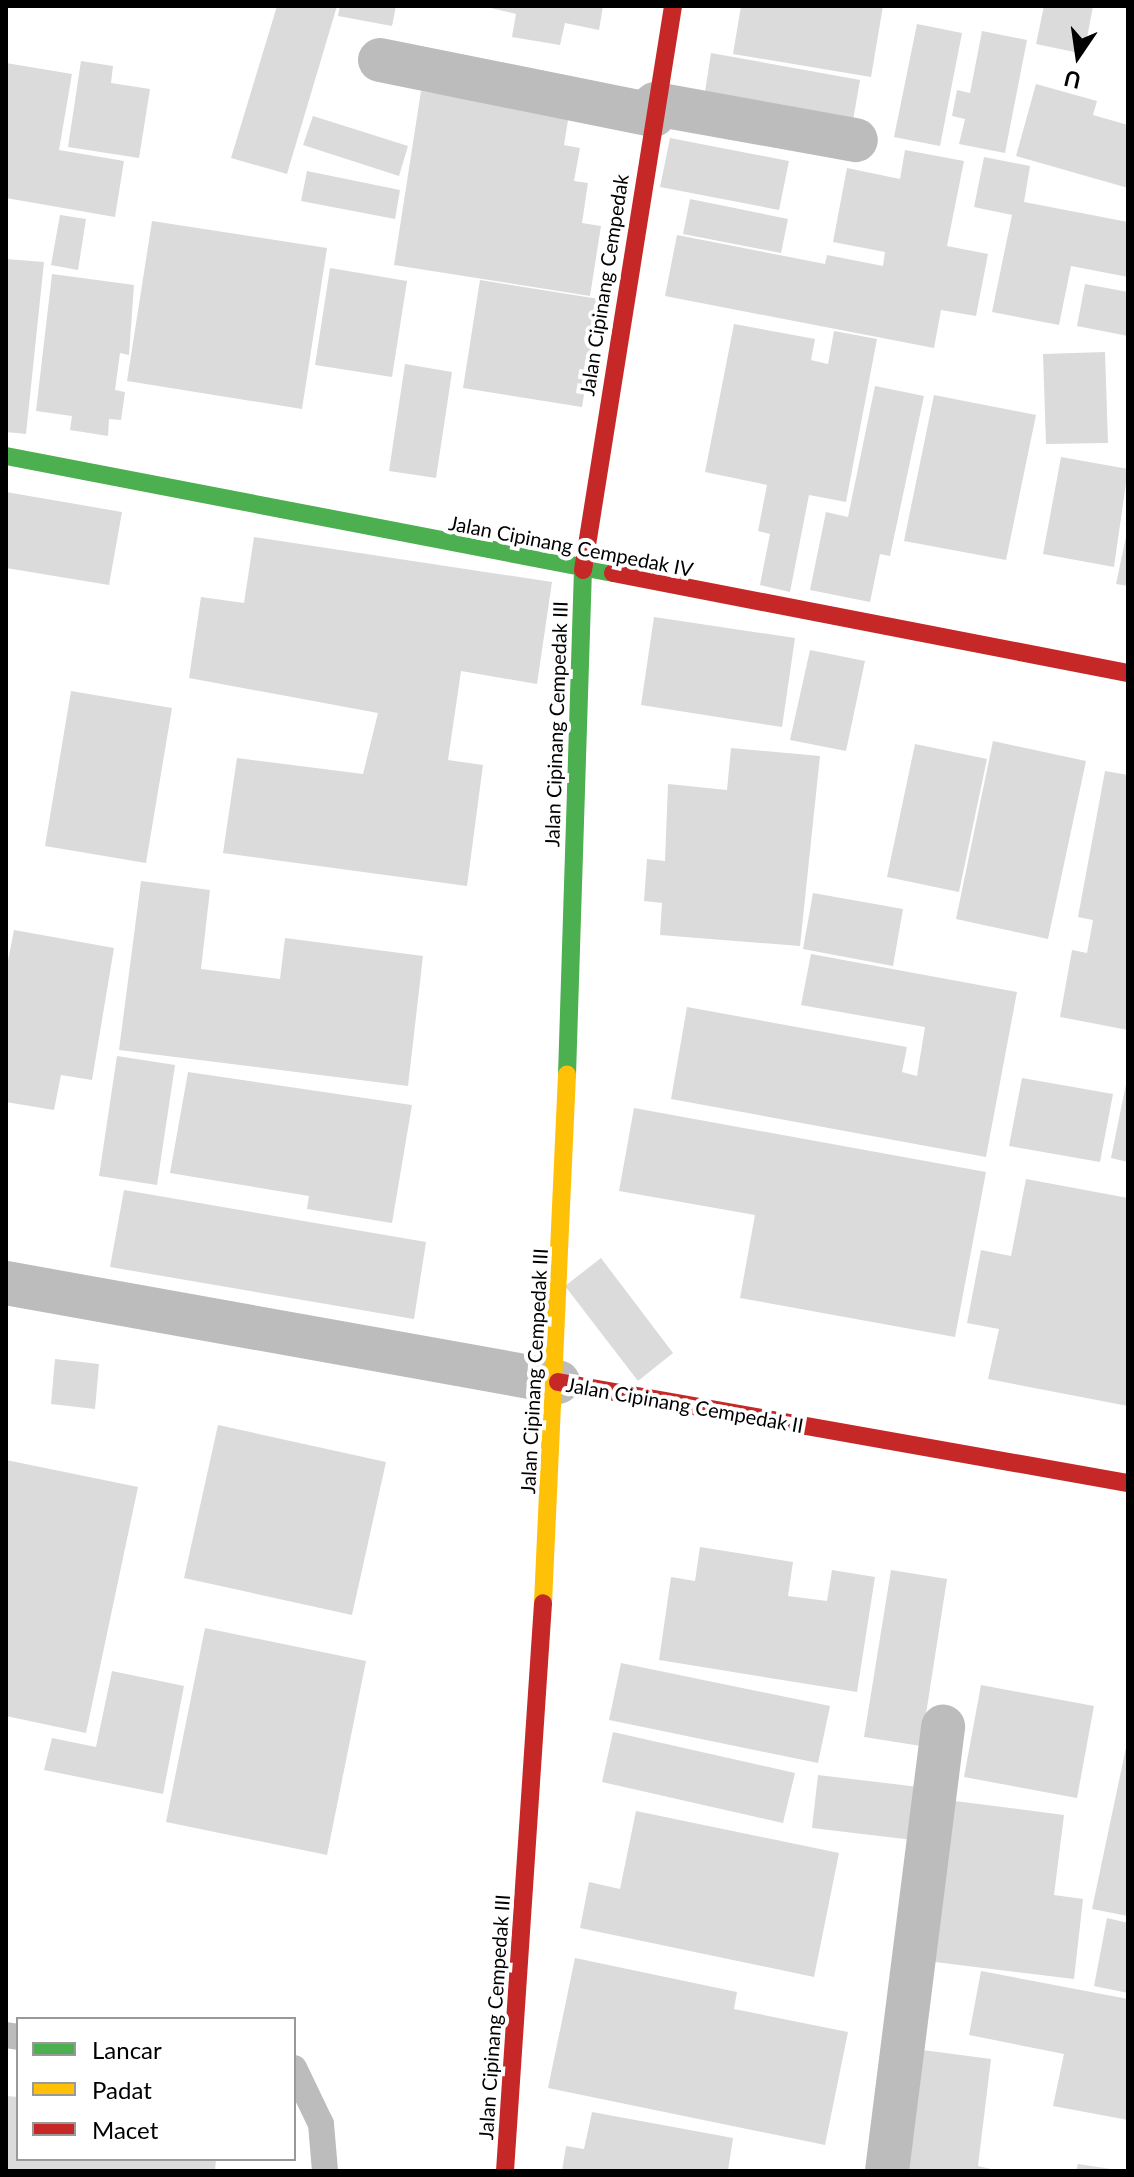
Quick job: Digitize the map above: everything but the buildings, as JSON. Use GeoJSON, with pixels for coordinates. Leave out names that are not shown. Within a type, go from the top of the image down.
{"type":"FeatureCollection","features":[{"type":"Feature","properties":{"kind":"street","name":"Jalan Cipinang Cempedak"},"geometry":{"type":"LineString","coordinates":[[583,571],[654,110],[673,6]]}},
{"type":"Feature","properties":{"kind":"street"},"geometry":{"type":"LineString","coordinates":[[380,60],[654,110],[856,140]]}},
{"type":"Feature","properties":{"kind":"street","name":"Jalan Cipinang Cempedak IV"},"geometry":{"type":"LineString","coordinates":[[6,456],[583,571],[1128,673]]}},
{"type":"Feature","properties":{"kind":"street","name":"Jalan Cipinang Cempedak III"},"geometry":{"type":"LineString","coordinates":[[505,2171],[558,1382],[583,571]]}},
{"type":"Feature","properties":{"kind":"street","name":"Jalan Cipinang Cempedak II"},"geometry":{"type":"LineString","coordinates":[[6,1283],[1128,1483]]}},
{"type":"Feature","properties":{"kind":"street"},"geometry":{"type":"LineString","coordinates":[[887,2171],[943,1727]]}},
{"type":"Feature","properties":{"kind":"lane"},"geometry":{"type":"LineString","coordinates":[[296,2072],[321,2124],[325,2171]]}},
{"type":"Feature","properties":{"kind":"traffic: fast"},"geometry":{"type":"LineString","coordinates":[[6,456],[613,573]]}},
{"type":"Feature","properties":{"kind":"traffic: fast"},"geometry":{"type":"LineString","coordinates":[[567,1075],[583,570]]}},
{"type":"Feature","properties":{"kind":"traffic: slow"},"geometry":{"type":"LineString","coordinates":[[543,1603],[567,1075]]}},
{"type":"Feature","properties":{"kind":"traffic: jam"},"geometry":{"type":"LineString","coordinates":[[583,570],[673,6]]}},
{"type":"Feature","properties":{"kind":"traffic: jam"},"geometry":{"type":"LineString","coordinates":[[613,573],[1128,673]]}},
{"type":"Feature","properties":{"kind":"traffic: jam"},"geometry":{"type":"LineString","coordinates":[[558,1382],[1128,1483]]}},
{"type":"Feature","properties":{"kind":"traffic: jam"},"geometry":{"type":"LineString","coordinates":[[505,2171],[543,1603]]}}]}
